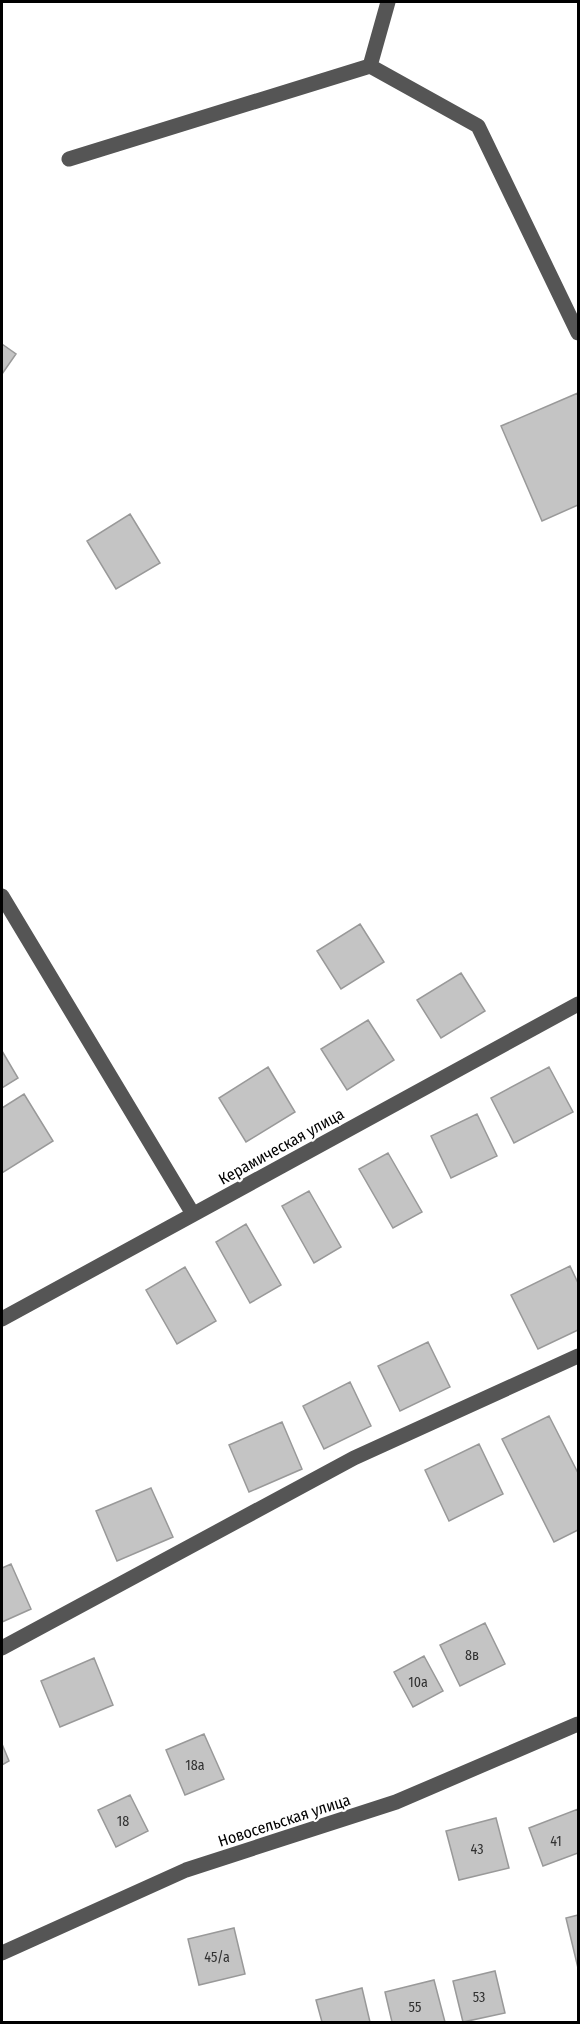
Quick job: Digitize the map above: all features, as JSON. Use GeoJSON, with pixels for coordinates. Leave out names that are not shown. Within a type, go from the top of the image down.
{"type":"FeatureCollection","features":[{"type":"Feature","properties":{"kind":"street"},"geometry":{"type":"LineString","coordinates":[[370,66],[388,2]]}},
{"type":"Feature","properties":{"kind":"street"},"geometry":{"type":"LineString","coordinates":[[69,159],[370,66],[478,126],[579,333]]}},
{"type":"Feature","properties":{"kind":"street"},"geometry":{"type":"LineString","coordinates":[[2,896],[193,1214]]}},
{"type":"Feature","properties":{"kind":"street","name":"Керамическая улица"},"geometry":{"type":"LineString","coordinates":[[2,1319],[579,1004]]}},
{"type":"Feature","properties":{"kind":"street"},"geometry":{"type":"LineString","coordinates":[[2,1648],[354,1458],[579,1356]]}},
{"type":"Feature","properties":{"kind":"street","name":"Новосельская улица"},"geometry":{"type":"LineString","coordinates":[[2,1953],[186,1870],[396,1802],[579,1724]]}},
{"type":"Feature","properties":{"kind":"building"},"geometry":{"type":"Polygon","coordinates":[[[2,344],[16,354],[2,374],[2,344]]]}},
{"type":"Feature","properties":{"kind":"building"},"geometry":{"type":"Polygon","coordinates":[[[578,393],[578,505],[542,521],[501,426],[578,393]]]}},
{"type":"Feature","properties":{"kind":"building"},"geometry":{"type":"Polygon","coordinates":[[[130,514],[160,563],[116,589],[87,541],[130,514]]]}},
{"type":"Feature","properties":{"kind":"building"},"geometry":{"type":"Polygon","coordinates":[[[360,924],[384,962],[341,989],[317,951],[360,924]]]}},
{"type":"Feature","properties":{"kind":"building"},"geometry":{"type":"Polygon","coordinates":[[[461,973],[485,1011],[441,1038],[417,1000],[461,973]]]}},
{"type":"Feature","properties":{"kind":"building"},"geometry":{"type":"Polygon","coordinates":[[[368,1020],[394,1060],[347,1090],[321,1049],[368,1020]]]}},
{"type":"Feature","properties":{"kind":"building"},"geometry":{"type":"Polygon","coordinates":[[[2,1051],[18,1078],[2,1088],[2,1051]]]}},
{"type":"Feature","properties":{"kind":"building"},"geometry":{"type":"Polygon","coordinates":[[[268,1067],[295,1112],[246,1142],[219,1098],[268,1067]]]}},
{"type":"Feature","properties":{"kind":"building"},"geometry":{"type":"Polygon","coordinates":[[[549,1067],[573,1112],[514,1143],[491,1098],[549,1067]]]}},
{"type":"Feature","properties":{"kind":"building"},"geometry":{"type":"Polygon","coordinates":[[[24,1094],[53,1141],[2,1173],[2,1108],[24,1094]]]}},
{"type":"Feature","properties":{"kind":"building"},"geometry":{"type":"Polygon","coordinates":[[[477,1114],[497,1156],[451,1178],[431,1136],[477,1114]]]}},
{"type":"Feature","properties":{"kind":"building"},"geometry":{"type":"Polygon","coordinates":[[[388,1153],[422,1212],[393,1228],[359,1169],[388,1153]]]}},
{"type":"Feature","properties":{"kind":"building"},"geometry":{"type":"Polygon","coordinates":[[[309,1191],[341,1247],[314,1263],[282,1206],[309,1191]]]}},
{"type":"Feature","properties":{"kind":"building"},"geometry":{"type":"Polygon","coordinates":[[[246,1224],[281,1285],[250,1303],[216,1242],[246,1224]]]}},
{"type":"Feature","properties":{"kind":"building"},"geometry":{"type":"Polygon","coordinates":[[[570,1266],[578,1283],[578,1330],[538,1349],[511,1295],[570,1266]]]}},
{"type":"Feature","properties":{"kind":"building"},"geometry":{"type":"Polygon","coordinates":[[[185,1267],[216,1321],[177,1344],[146,1290],[185,1267]]]}},
{"type":"Feature","properties":{"kind":"building"},"geometry":{"type":"Polygon","coordinates":[[[428,1342],[450,1387],[400,1411],[378,1366],[428,1342]]]}},
{"type":"Feature","properties":{"kind":"building"},"geometry":{"type":"Polygon","coordinates":[[[350,1382],[371,1426],[324,1449],[303,1406],[350,1382]]]}},
{"type":"Feature","properties":{"kind":"building"},"geometry":{"type":"Polygon","coordinates":[[[549,1416],[578,1473],[578,1530],[554,1542],[502,1439],[549,1416]]]}},
{"type":"Feature","properties":{"kind":"building"},"geometry":{"type":"Polygon","coordinates":[[[282,1422],[302,1469],[249,1492],[229,1445],[282,1422]]]}},
{"type":"Feature","properties":{"kind":"building"},"geometry":{"type":"Polygon","coordinates":[[[479,1444],[503,1494],[449,1521],[425,1470],[479,1444]]]}},
{"type":"Feature","properties":{"kind":"building"},"geometry":{"type":"Polygon","coordinates":[[[151,1488],[173,1537],[117,1561],[96,1511],[151,1488]]]}},
{"type":"Feature","properties":{"kind":"building"},"geometry":{"type":"Polygon","coordinates":[[[11,1564],[31,1609],[2,1622],[2,1568],[11,1564]]]}},
{"type":"Feature","properties":{"kind":"building"},"geometry":{"type":"Polygon","coordinates":[[[485,1623],[505,1664],[460,1686],[440,1645],[485,1623]]]}},
{"type":"Feature","properties":{"kind":"building"},"geometry":{"type":"Polygon","coordinates":[[[424,1656],[443,1691],[413,1707],[394,1672],[424,1656]]]}},
{"type":"Feature","properties":{"kind":"building"},"geometry":{"type":"Polygon","coordinates":[[[94,1658],[113,1705],[60,1727],[41,1681],[94,1658]]]}},
{"type":"Feature","properties":{"kind":"building"},"geometry":{"type":"Polygon","coordinates":[[[204,1734],[224,1779],[185,1795],[166,1750],[204,1734]]]}},
{"type":"Feature","properties":{"kind":"building"},"geometry":{"type":"Polygon","coordinates":[[[2,1744],[9,1761],[2,1765],[2,1744]]]}},
{"type":"Feature","properties":{"kind":"building"},"geometry":{"type":"Polygon","coordinates":[[[130,1795],[148,1831],[116,1847],[98,1810],[130,1795]]]}},
{"type":"Feature","properties":{"kind":"building"},"geometry":{"type":"Polygon","coordinates":[[[578,1809],[578,1853],[543,1866],[529,1828],[578,1809]]]}},
{"type":"Feature","properties":{"kind":"building"},"geometry":{"type":"Polygon","coordinates":[[[496,1818],[509,1868],[459,1880],[446,1831],[496,1818]]]}},
{"type":"Feature","properties":{"kind":"building"},"geometry":{"type":"Polygon","coordinates":[[[578,1915],[578,1968],[566,1918],[578,1915]]]}},
{"type":"Feature","properties":{"kind":"building"},"geometry":{"type":"Polygon","coordinates":[[[234,1928],[245,1974],[199,1985],[188,1939],[234,1928]]]}},
{"type":"Feature","properties":{"kind":"building"},"geometry":{"type":"Polygon","coordinates":[[[495,1971],[505,2013],[463,2022],[453,1981],[495,1971]]]}},
{"type":"Feature","properties":{"kind":"building"},"geometry":{"type":"Polygon","coordinates":[[[434,1980],[445,2022],[392,2022],[385,1992],[434,1980]]]}},
{"type":"Feature","properties":{"kind":"building"},"geometry":{"type":"Polygon","coordinates":[[[362,1988],[370,2022],[322,2022],[316,2000],[362,1988]]]}}]}
